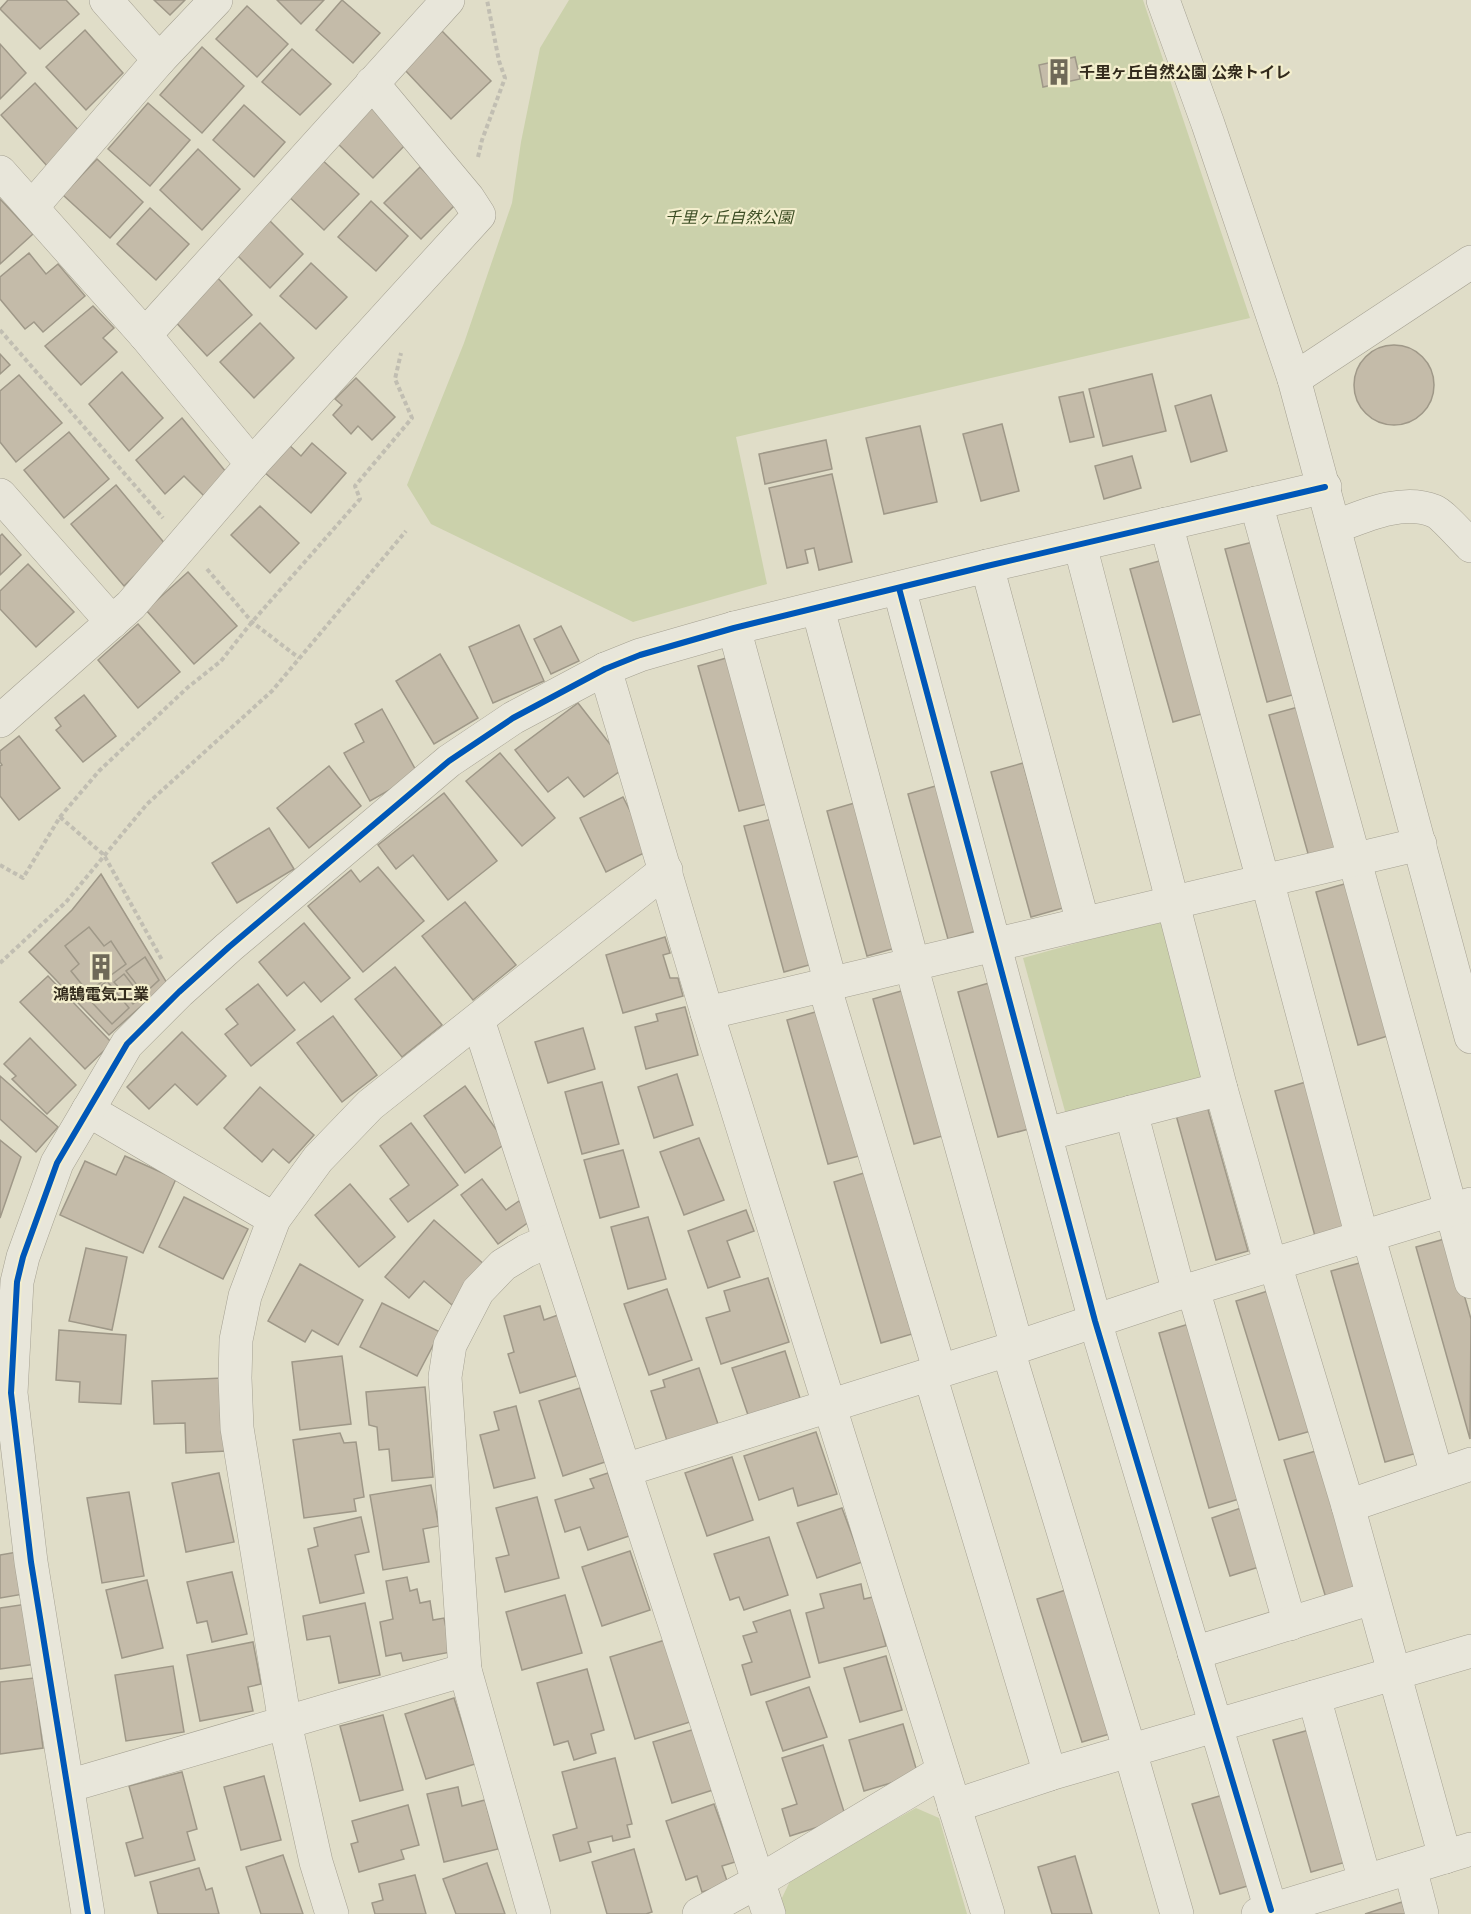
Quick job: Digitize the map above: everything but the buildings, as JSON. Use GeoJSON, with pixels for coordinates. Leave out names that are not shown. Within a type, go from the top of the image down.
{"type":"FeatureCollection","features":[{"type":"Feature","properties":{"kind":"street"},"geometry":{"type":"LineString","coordinates":[[106,0],[159,60]]}},
{"type":"Feature","properties":{"kind":"street"},"geometry":{"type":"LineString","coordinates":[[32,207],[159,60],[216,0]]}},
{"type":"Feature","properties":{"kind":"street"},"geometry":{"type":"LineString","coordinates":[[145,335],[448,0]]}},
{"type":"Feature","properties":{"kind":"street"},"geometry":{"type":"LineString","coordinates":[[1163,0],[1208,124],[1294,379],[1471,1037]]}},
{"type":"Feature","properties":{"kind":"street"},"geometry":{"type":"LineString","coordinates":[[0,721],[131,604],[183,541],[479,215],[468,198],[372,83]]}},
{"type":"Feature","properties":{"kind":"street"},"geometry":{"type":"LineString","coordinates":[[0,172],[145,335],[252,464]]}},
{"type":"Feature","properties":{"kind":"street"},"geometry":{"type":"LineString","coordinates":[[1294,379],[1471,262]]}},
{"type":"Feature","properties":{"kind":"street"},"geometry":{"type":"LineString","coordinates":[[88,1914],[31,1562],[11,1393],[17,1282],[23,1257],[57,1163],[127,1044],[179,992],[229,947],[449,761],[513,718],[605,669],[640,655],[734,628],[1324,487]]}},
{"type":"Feature","properties":{"kind":"street"},"geometry":{"type":"LineString","coordinates":[[0,495],[112,622]]}},
{"type":"Feature","properties":{"kind":"street"},"geometry":{"type":"LineString","coordinates":[[1256,503],[1355,860],[1461,1207],[1471,1282]]}},
{"type":"Feature","properties":{"kind":"street"},"geometry":{"type":"LineString","coordinates":[[1335,527],[1371,513],[1408,506],[1435,511],[1471,546]]}},
{"type":"Feature","properties":{"kind":"street"},"geometry":{"type":"LineString","coordinates":[[1166,524],[1365,1236],[1437,1475]]}},
{"type":"Feature","properties":{"kind":"street"},"geometry":{"type":"LineString","coordinates":[[899,588],[1095,1321],[1217,1725],[1265,1912],[1458,1853],[1394,1674],[1348,1506],[1221,1089],[1080,545]]}},
{"type":"Feature","properties":{"kind":"street"},"geometry":{"type":"LineString","coordinates":[[987,566],[1083,923]]}},
{"type":"Feature","properties":{"kind":"street"},"geometry":{"type":"LineString","coordinates":[[818,609],[1012,1348],[1177,1914]]}},
{"type":"Feature","properties":{"kind":"street"},"geometry":{"type":"LineString","coordinates":[[734,628],[828,985],[935,1373],[1050,1774]]}},
{"type":"Feature","properties":{"kind":"street"},"geometry":{"type":"LineString","coordinates":[[605,669],[707,1013],[988,1914]]}},
{"type":"Feature","properties":{"kind":"street"},"geometry":{"type":"LineString","coordinates":[[707,1013],[1420,844]]}},
{"type":"Feature","properties":{"kind":"street"},"geometry":{"type":"LineString","coordinates":[[332,1914],[316,1862],[285,1723],[237,1428],[236,1340],[245,1296],[274,1219],[318,1159],[370,1105],[666,870]]}},
{"type":"Feature","properties":{"kind":"street"},"geometry":{"type":"LineString","coordinates":[[478,1020],[769,1914]]}},
{"type":"Feature","properties":{"kind":"street"},"geometry":{"type":"LineString","coordinates":[[1046,1134],[1221,1089]]}},
{"type":"Feature","properties":{"kind":"street"},"geometry":{"type":"LineString","coordinates":[[88,1110],[274,1219]]}},
{"type":"Feature","properties":{"kind":"street"},"geometry":{"type":"LineString","coordinates":[[1131,1112],[1290,1624]]}},
{"type":"Feature","properties":{"kind":"street"},"geometry":{"type":"LineString","coordinates":[[625,1470],[935,1373],[1186,1291],[1461,1207]]}},
{"type":"Feature","properties":{"kind":"street"},"geometry":{"type":"LineString","coordinates":[[534,1914],[465,1670],[445,1377],[450,1345],[478,1291],[503,1265],[549,1241]]}},
{"type":"Feature","properties":{"kind":"street"},"geometry":{"type":"LineString","coordinates":[[1348,1506],[1471,1464]]}},
{"type":"Feature","properties":{"kind":"street"},"geometry":{"type":"LineString","coordinates":[[1194,1653],[1372,1598]]}},
{"type":"Feature","properties":{"kind":"street"},"geometry":{"type":"LineString","coordinates":[[954,1806],[1050,1774],[1471,1651]]}},
{"type":"Feature","properties":{"kind":"street"},"geometry":{"type":"LineString","coordinates":[[68,1786],[465,1670]]}},
{"type":"Feature","properties":{"kind":"street"},"geometry":{"type":"LineString","coordinates":[[1314,1697],[1365,1881]]}},
{"type":"Feature","properties":{"kind":"street"},"geometry":{"type":"LineString","coordinates":[[699,1914],[759,1881],[943,1771]]}},
{"type":"Feature","properties":{"kind":"street"},"geometry":{"type":"LineString","coordinates":[[1410,1868],[1422,1914]]}},
{"type":"Feature","properties":{"kind":"path"},"geometry":{"type":"LineString","coordinates":[[468,198],[482,140],[505,78],[499,61],[487,0]]}},
{"type":"Feature","properties":{"kind":"path"},"geometry":{"type":"LineString","coordinates":[[0,865],[23,878],[60,817],[99,771],[187,688],[221,662],[252,622],[360,499],[355,486],[412,418],[395,379],[407,326],[394,310]]}},
{"type":"Feature","properties":{"kind":"path"},"geometry":{"type":"LineString","coordinates":[[0,330],[252,622],[299,658]]}},
{"type":"Feature","properties":{"kind":"path"},"geometry":{"type":"LineString","coordinates":[[0,963],[66,902],[147,804],[272,691],[406,531]]}},
{"type":"Feature","properties":{"kind":"path"},"geometry":{"type":"LineString","coordinates":[[60,817],[104,855],[179,992]]}},
{"type":"Feature","properties":{"kind":"green space","name":"千里ヶ丘自然公園"},"geometry":{"type":"Polygon","coordinates":[[[569,0],[1143,0],[1250,318],[736,437],[767,584],[633,622],[431,524],[407,485],[464,343],[512,203],[521,142],[540,48],[569,0]]]}},
{"type":"Feature","properties":{"kind":"green space"},"geometry":{"type":"Polygon","coordinates":[[[1160,920],[1204,1078],[1066,1115],[1023,958],[1160,920]]]}},
{"type":"Feature","properties":{"kind":"green space"},"geometry":{"type":"Polygon","coordinates":[[[916,1808],[939,1818],[967,1914],[783,1914],[780,1902],[792,1877],[916,1808]]]}},
{"type":"Feature","properties":{"kind":"cycle path"},"geometry":{"type":"LineString","coordinates":[[88,1914],[31,1562],[11,1393],[17,1282],[23,1257],[57,1163],[127,1044],[179,992],[229,947],[449,761],[513,718],[605,669],[640,655],[734,628],[1325,487]]}},
{"type":"Feature","properties":{"kind":"cycle path"},"geometry":{"type":"LineString","coordinates":[[899,588],[1095,1321],[1271,1910]]}},
{"type":"Feature","properties":{"kind":"place","name":"千里ヶ丘自然公園 公衆トイレ"},"geometry":{"type":"Point","coordinates":[1059,72]}},
{"type":"Feature","properties":{"kind":"place","name":"鴻鵠電気工業"},"geometry":{"type":"Point","coordinates":[101,967]}}]}
